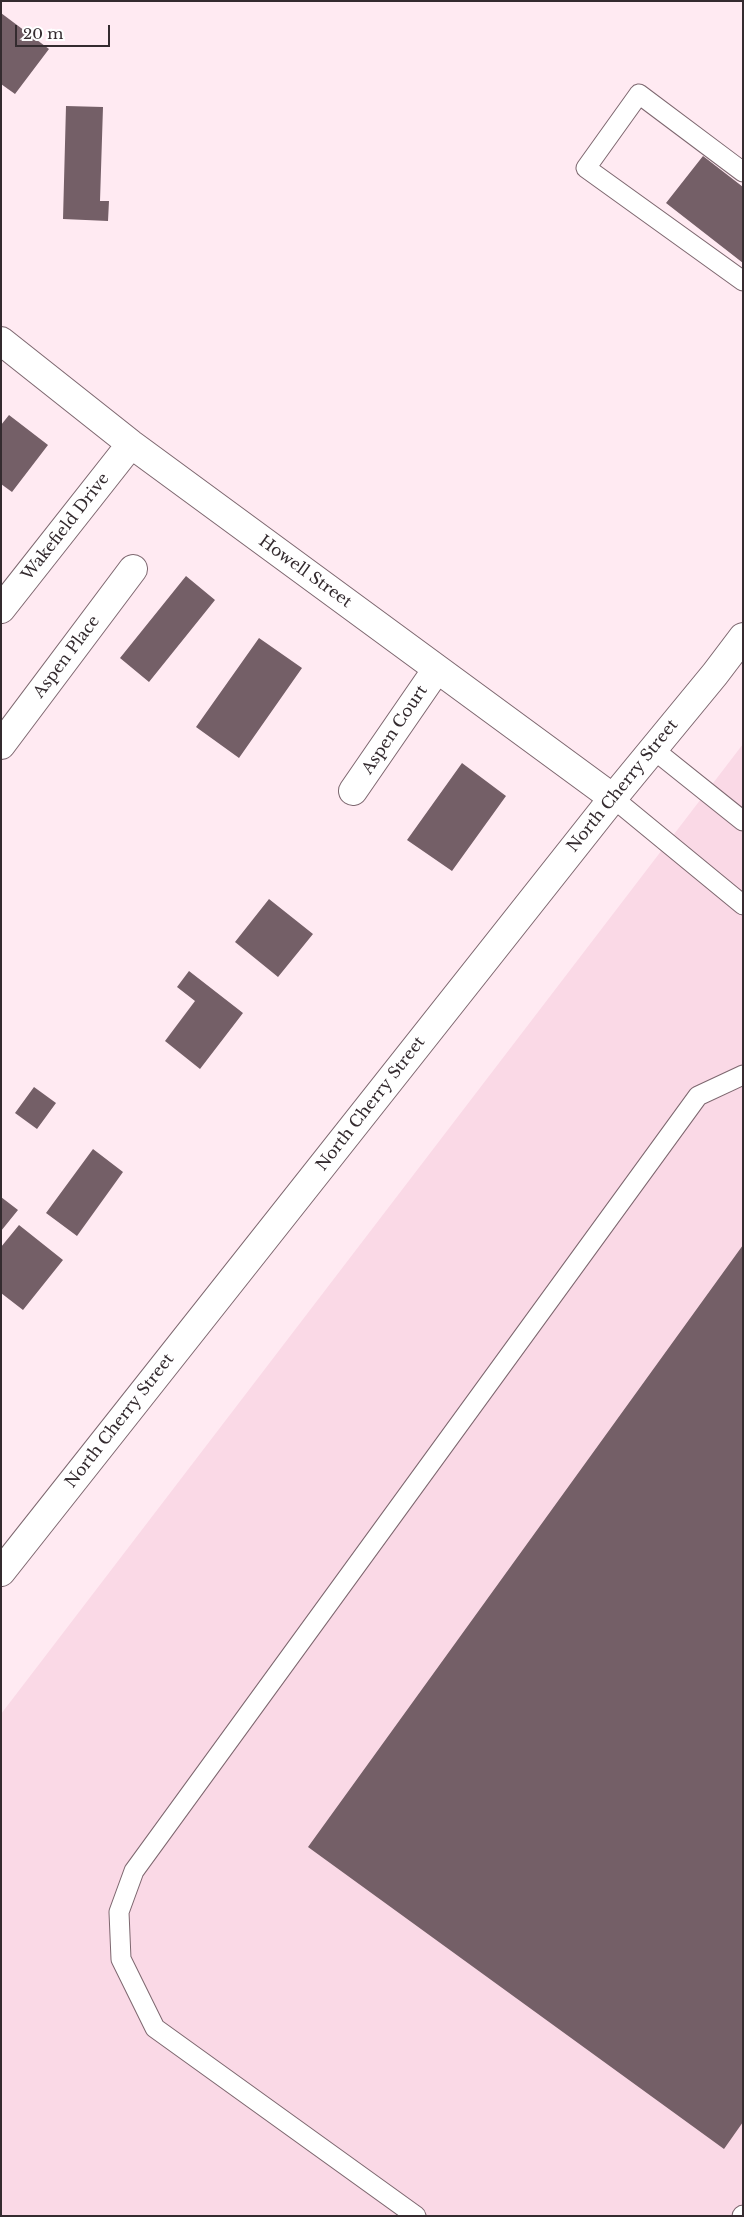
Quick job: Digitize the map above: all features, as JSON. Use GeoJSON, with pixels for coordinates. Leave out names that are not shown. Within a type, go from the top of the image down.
{"type":"FeatureCollection","features":[{"type":"Feature","properties":{"kind":"street","name":"Howell Street"},"geometry":{"type":"LineString","coordinates":[[1,341],[131,444],[613,798]]}},
{"type":"Feature","properties":{"kind":"street","name":"Wakefield Drive"},"geometry":{"type":"LineString","coordinates":[[1,609],[131,444]]}},
{"type":"Feature","properties":{"kind":"street","name":"Aspen Place"},"geometry":{"type":"LineString","coordinates":[[1,745],[133,569]]}},
{"type":"Feature","properties":{"kind":"street","name":"North Cherry Street"},"geometry":{"type":"LineString","coordinates":[[1,1572],[613,798],[743,637]]}},
{"type":"Feature","properties":{"kind":"street","name":"Aspen Court"},"geometry":{"type":"LineString","coordinates":[[354,791],[437,669]]}},
{"type":"Feature","properties":{"kind":"lane"},"geometry":{"type":"LineString","coordinates":[[743,172],[639,94],[586,168],[743,281]]}},
{"type":"Feature","properties":{"kind":"lane"},"geometry":{"type":"LineString","coordinates":[[653,749],[743,821]]}},
{"type":"Feature","properties":{"kind":"lane"},"geometry":{"type":"LineString","coordinates":[[613,798],[743,905]]}},
{"type":"Feature","properties":{"kind":"lane"},"geometry":{"type":"LineString","coordinates":[[416,2216],[155,2028],[121,1960],[119,1912],[134,1871],[698,1096],[743,1075]]}},
{"type":"Feature","properties":{"kind":"shaded area"},"geometry":{"type":"Polygon","coordinates":[[[743,744],[743,2216],[1,2216],[1,1714],[743,744]]]}},
{"type":"Feature","properties":{"kind":"building"},"geometry":{"type":"Polygon","coordinates":[[[1,13],[49,49],[15,94],[1,84],[1,13]]]}},
{"type":"Feature","properties":{"kind":"building"},"geometry":{"type":"Polygon","coordinates":[[[66,106],[103,107],[100,201],[109,201],[108,221],[63,219],[66,106]]]}},
{"type":"Feature","properties":{"kind":"building"},"geometry":{"type":"Polygon","coordinates":[[[703,156],[743,187],[743,263],[666,203],[703,156]]]}},
{"type":"Feature","properties":{"kind":"building"},"geometry":{"type":"Polygon","coordinates":[[[9,415],[48,445],[12,492],[1,484],[1,425],[9,415]]]}},
{"type":"Feature","properties":{"kind":"building"},"geometry":{"type":"Polygon","coordinates":[[[186,576],[215,600],[149,682],[120,658],[186,576]]]}},
{"type":"Feature","properties":{"kind":"building"},"geometry":{"type":"Polygon","coordinates":[[[259,638],[302,668],[239,758],[196,727],[259,638]]]}},
{"type":"Feature","properties":{"kind":"building"},"geometry":{"type":"Polygon","coordinates":[[[462,763],[506,796],[452,871],[407,840],[462,763]]]}},
{"type":"Feature","properties":{"kind":"building"},"geometry":{"type":"Polygon","coordinates":[[[269,899],[313,934],[278,977],[235,942],[269,899]]]}},
{"type":"Feature","properties":{"kind":"building"},"geometry":{"type":"Polygon","coordinates":[[[189,971],[243,1013],[200,1069],[165,1041],[195,1001],[177,987],[189,971]]]}},
{"type":"Feature","properties":{"kind":"building"},"geometry":{"type":"Polygon","coordinates":[[[34,1087],[56,1103],[37,1129],[15,1113],[34,1087]]]}},
{"type":"Feature","properties":{"kind":"building"},"geometry":{"type":"Polygon","coordinates":[[[93,1149],[123,1172],[77,1236],[46,1213],[93,1149]]]}},
{"type":"Feature","properties":{"kind":"building"},"geometry":{"type":"Polygon","coordinates":[[[1,1197],[18,1210],[1,1231],[1,1197]]]}},
{"type":"Feature","properties":{"kind":"building"},"geometry":{"type":"Polygon","coordinates":[[[19,1225],[63,1260],[23,1310],[1,1293],[1,1247],[19,1225]]]}},
{"type":"Feature","properties":{"kind":"building"},"geometry":{"type":"Polygon","coordinates":[[[743,1245],[743,2122],[724,2149],[308,1847],[743,1245]]]}}]}
